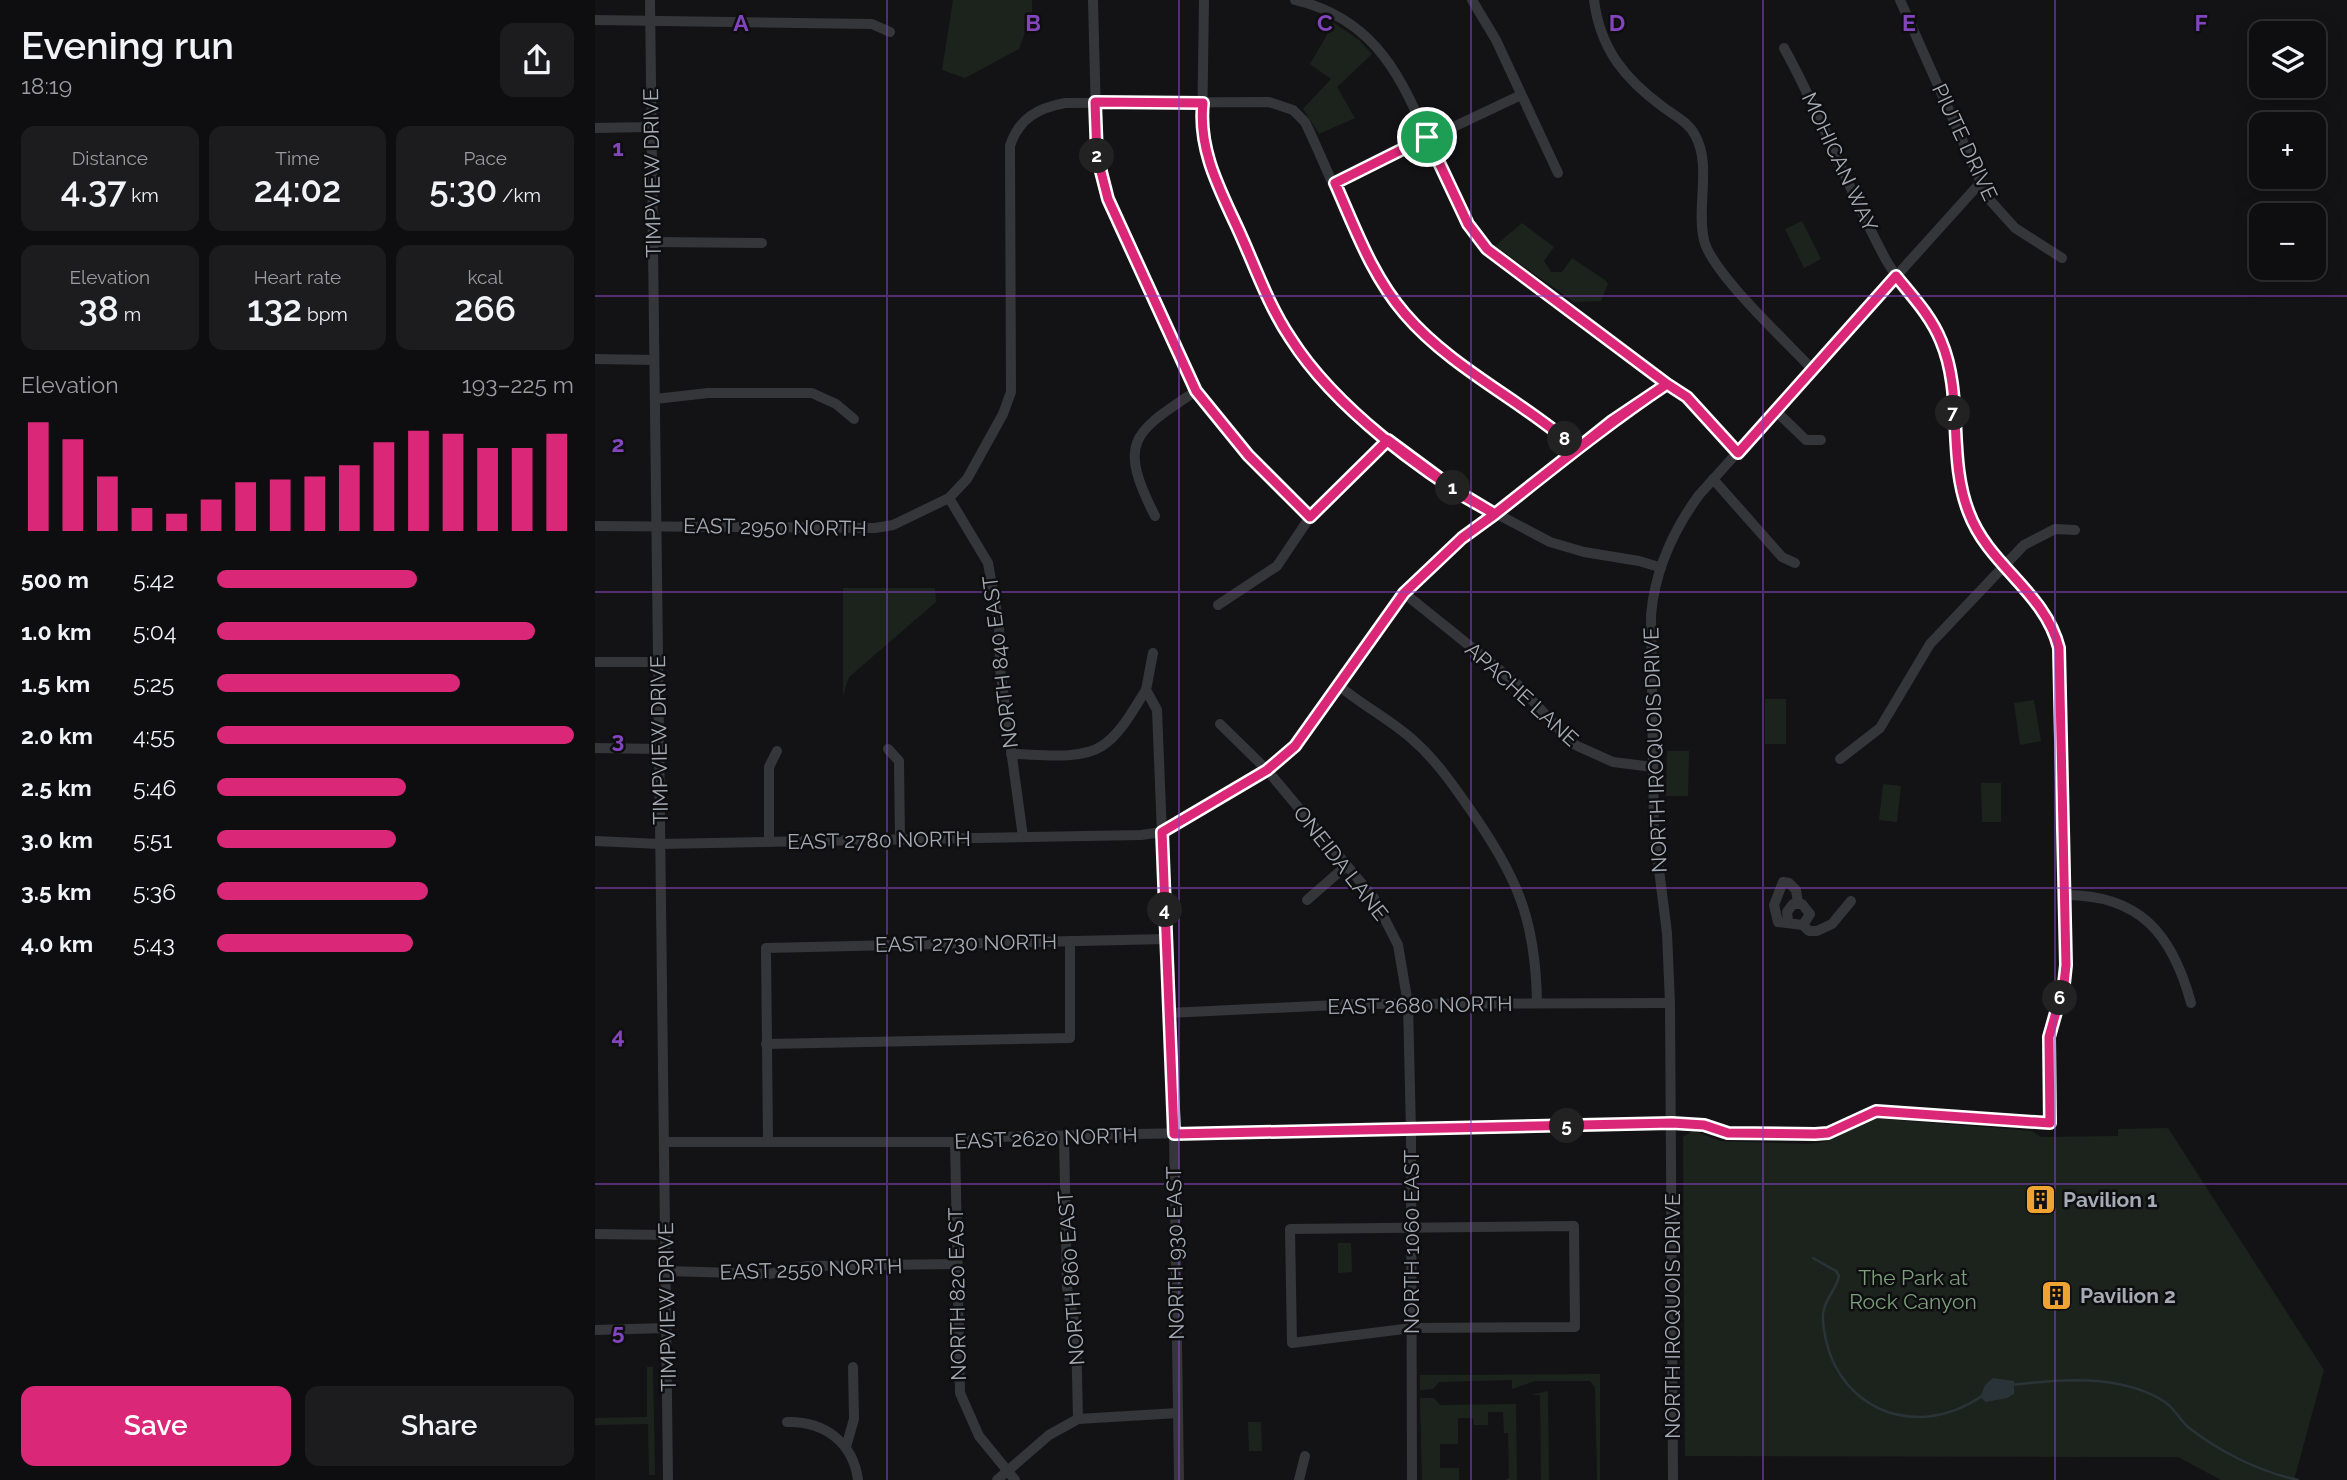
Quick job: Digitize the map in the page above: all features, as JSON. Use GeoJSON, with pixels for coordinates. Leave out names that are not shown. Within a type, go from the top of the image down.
{"type":"FeatureCollection","features":[{"type":"Feature","properties":{"kind":"street","name":"TIMPVIEW DRIVE"},"geometry":{"type":"LineString","coordinates":[[650,0],[668,1480]]}},
{"type":"Feature","properties":{"kind":"street"},"geometry":{"type":"LineString","coordinates":[[1093,0],[1097,156],[1108,199],[1196,391],[1248,455],[1310,517]]}},
{"type":"Feature","properties":{"kind":"street"},"geometry":{"type":"LineString","coordinates":[[1204,0],[1202,138],[1208,159],[1277,315],[1323,383],[1388,440],[1465,497],[1495,514],[1550,542],[1659,567]]}},
{"type":"Feature","properties":{"kind":"street"},"geometry":{"type":"LineString","coordinates":[[1295,0],[1342,19],[1373,44],[1400,79],[1468,224],[1487,249],[1687,397],[1738,453]]}},
{"type":"Feature","properties":{"kind":"street"},"geometry":{"type":"LineString","coordinates":[[1472,0],[1496,40],[1558,173]]}},
{"type":"Feature","properties":{"kind":"street"},"geometry":{"type":"LineString","coordinates":[[1594,0],[1599,30],[1620,69],[1640,90],[1683,121],[1696,135],[1701,153],[1702,228],[1710,256],[1812,369]]}},
{"type":"Feature","properties":{"kind":"street","name":"PIUTE DRIVE"},"geometry":{"type":"LineString","coordinates":[[1900,0],[1993,204],[2015,228],[2062,258]]}},
{"type":"Feature","properties":{"kind":"street"},"geometry":{"type":"LineString","coordinates":[[595,20],[872,24],[890,32]]}},
{"type":"Feature","properties":{"kind":"street","name":"MOHICAN WAY"},"geometry":{"type":"LineString","coordinates":[[1784,48],[1896,276],[1926,313],[1942,342],[1950,372],[1963,495],[1982,540],[2003,567],[2043,608],[2059,648],[2066,965],[2064,984],[2049,1037],[2050,1123]]}},
{"type":"Feature","properties":{"kind":"street"},"geometry":{"type":"LineString","coordinates":[[1335,183],[1427,137],[1521,95]]}},
{"type":"Feature","properties":{"kind":"street"},"geometry":{"type":"LineString","coordinates":[[949,498],[967,479],[1003,414],[1011,392],[1008,156],[1013,135],[1027,118],[1041,108],[1065,103],[1269,102],[1293,110],[1305,122],[1372,267],[1405,315],[1432,341],[1577,449]]}},
{"type":"Feature","properties":{"kind":"street"},"geometry":{"type":"LineString","coordinates":[[595,128],[652,127]]}},
{"type":"Feature","properties":{"kind":"street","name":"NORTH IROQUOIS DRIVE"},"geometry":{"type":"LineString","coordinates":[[1673,1480],[1670,1003],[1667,933],[1654,830],[1653,767],[1651,615],[1659,567],[1689,508],[1713,479],[1777,412],[1812,369],[1981,182]]}},
{"type":"Feature","properties":{"kind":"street"},"geometry":{"type":"LineString","coordinates":[[653,242],[762,243]]}},
{"type":"Feature","properties":{"kind":"street"},"geometry":{"type":"LineString","coordinates":[[595,359],[655,360]]}},
{"type":"Feature","properties":{"kind":"street"},"geometry":{"type":"LineString","coordinates":[[1162,832],[1267,770],[1303,737],[1404,593],[1462,538],[1612,421],[1667,384]]}},
{"type":"Feature","properties":{"kind":"street"},"geometry":{"type":"LineString","coordinates":[[1155,516],[1135,469],[1135,446],[1142,429],[1196,391]]}},
{"type":"Feature","properties":{"kind":"street"},"geometry":{"type":"LineString","coordinates":[[655,399],[708,393],[812,393],[836,404],[854,419]]}},
{"type":"Feature","properties":{"kind":"street"},"geometry":{"type":"LineString","coordinates":[[1777,412],[1806,440],[1821,440]]}},
{"type":"Feature","properties":{"kind":"street"},"geometry":{"type":"LineString","coordinates":[[1218,605],[1276,566],[1310,517],[1388,440]]}},
{"type":"Feature","properties":{"kind":"street"},"geometry":{"type":"LineString","coordinates":[[1713,479],[1782,556],[1795,563]]}},
{"type":"Feature","properties":{"kind":"street","name":"EAST 2950 NORTH"},"geometry":{"type":"LineString","coordinates":[[595,526],[875,528],[920,514],[949,498]]}},
{"type":"Feature","properties":{"kind":"street","name":"NORTH 840 EAST"},"geometry":{"type":"LineString","coordinates":[[949,498],[988,564],[999,624],[1000,669],[1023,837]]}},
{"type":"Feature","properties":{"kind":"street"},"geometry":{"type":"LineString","coordinates":[[1840,759],[1880,729],[1930,644],[2025,545],[2055,529],[2075,530]]}},
{"type":"Feature","properties":{"kind":"street","name":"APACHE LANE"},"geometry":{"type":"LineString","coordinates":[[1404,593],[1517,684],[1573,744],[1613,762],[1653,767]]}},
{"type":"Feature","properties":{"kind":"street"},"geometry":{"type":"LineString","coordinates":[[1011,754],[1081,753],[1100,747],[1122,725],[1146,690],[1153,653]]}},
{"type":"Feature","properties":{"kind":"street"},"geometry":{"type":"LineString","coordinates":[[595,662],[658,662]]}},
{"type":"Feature","properties":{"kind":"street"},"geometry":{"type":"LineString","coordinates":[[1338,685],[1422,748],[1445,774],[1493,842],[1512,876],[1528,920],[1536,959],[1537,1003]]}},
{"type":"Feature","properties":{"kind":"street","name":"NORTH 930 EAST"},"geometry":{"type":"LineString","coordinates":[[1146,690],[1157,710],[1174,1134],[1179,1480]]}},
{"type":"Feature","properties":{"kind":"street","name":"ONEIDA LANE"},"geometry":{"type":"LineString","coordinates":[[1220,724],[1267,770],[1374,898],[1391,926],[1403,965],[1408,1004]]}},
{"type":"Feature","properties":{"kind":"street"},"geometry":{"type":"LineString","coordinates":[[595,748],[659,749]]}},
{"type":"Feature","properties":{"kind":"street"},"geometry":{"type":"LineString","coordinates":[[888,749],[899,761],[900,840]]}},
{"type":"Feature","properties":{"kind":"street"},"geometry":{"type":"LineString","coordinates":[[769,842],[769,767],[777,751]]}},
{"type":"Feature","properties":{"kind":"street","name":"EAST 2780 NORTH"},"geometry":{"type":"LineString","coordinates":[[595,841],[660,844],[1141,835],[1162,832]]}},
{"type":"Feature","properties":{"kind":"street"},"geometry":{"type":"LineString","coordinates":[[1307,900],[1346,866]]}},
{"type":"Feature","properties":{"kind":"street"},"geometry":{"type":"LineString","coordinates":[[1798,903],[1796,890],[1789,883],[1783,882],[1774,910],[1778,922],[1803,925]]}},
{"type":"Feature","properties":{"kind":"street"},"geometry":{"type":"LineString","coordinates":[[2063,895],[2103,897],[2125,904],[2148,920],[2162,936],[2186,984],[2191,1003]]}},
{"type":"Feature","properties":{"kind":"street"},"geometry":{"type":"LineString","coordinates":[[1803,925],[1809,931],[1824,929],[1851,901]]}},
{"type":"Feature","properties":{"kind":"street"},"geometry":{"type":"LineString","coordinates":[[1788,922],[1790,906],[1798,903],[1806,907],[1809,914],[1803,925]]}},
{"type":"Feature","properties":{"kind":"street","name":"EAST 2730 NORTH"},"geometry":{"type":"LineString","coordinates":[[766,1044],[766,948],[1166,939]]}},
{"type":"Feature","properties":{"kind":"street"},"geometry":{"type":"LineString","coordinates":[[768,1141],[766,1044],[1070,1038],[1070,941]]}},
{"type":"Feature","properties":{"kind":"street","name":"EAST 2680 NORTH"},"geometry":{"type":"LineString","coordinates":[[1169,1013],[1408,1004],[1670,1003]]}},
{"type":"Feature","properties":{"kind":"street","name":"NORTH 1060 EAST"},"geometry":{"type":"LineString","coordinates":[[1408,1004],[1412,1228],[1412,1480]]}},
{"type":"Feature","properties":{"kind":"street","name":"EAST 2620 NORTH"},"geometry":{"type":"LineString","coordinates":[[665,1142],[955,1142],[994,1137],[1411,1131],[1672,1123],[1704,1125],[1728,1133],[1815,1134],[1828,1133],[1876,1111],[2050,1123]]}},
{"type":"Feature","properties":{"kind":"street","name":"NORTH 860 EAST"},"geometry":{"type":"LineString","coordinates":[[1064,1136],[1067,1288],[1076,1331],[1078,1419]]}},
{"type":"Feature","properties":{"kind":"street","name":"NORTH 820 EAST"},"geometry":{"type":"LineString","coordinates":[[955,1142],[955,1264],[960,1393],[979,1436],[1012,1476]]}},
{"type":"Feature","properties":{"kind":"street"},"geometry":{"type":"LineString","coordinates":[[1574,1226],[1575,1327],[1412,1328],[1292,1343],[1290,1229],[1412,1228],[1574,1226]]}},
{"type":"Feature","properties":{"kind":"street"},"geometry":{"type":"LineString","coordinates":[[595,1234],[666,1235]]}},
{"type":"Feature","properties":{"kind":"street","name":"EAST 2550 NORTH"},"geometry":{"type":"LineString","coordinates":[[666,1271],[769,1274],[807,1266],[955,1264]]}},
{"type":"Feature","properties":{"kind":"street"},"geometry":{"type":"LineString","coordinates":[[595,1330],[667,1328]]}},
{"type":"Feature","properties":{"kind":"street"},"geometry":{"type":"LineString","coordinates":[[846,1447],[854,1419],[853,1367]]}},
{"type":"Feature","properties":{"kind":"street"},"geometry":{"type":"LineString","coordinates":[[997,1480],[1012,1476],[1049,1435],[1078,1419],[1178,1413]]}},
{"type":"Feature","properties":{"kind":"street"},"geometry":{"type":"LineString","coordinates":[[787,1422],[820,1426],[846,1447],[854,1461],[858,1480]]}},
{"type":"Feature","properties":{"kind":"street"},"geometry":{"type":"LineString","coordinates":[[1299,1480],[1305,1457]]}},
{"type":"Feature","properties":{"kind":"green space"},"geometry":{"type":"Polygon","coordinates":[[[953,0],[1032,0],[1032,13],[1019,49],[965,78],[942,70],[953,0]]]}},
{"type":"Feature","properties":{"kind":"green space"},"geometry":{"type":"Polygon","coordinates":[[[1334,23],[1359,40],[1372,54],[1337,87],[1355,118],[1319,134],[1303,109],[1331,79],[1310,64],[1334,23]]]}},
{"type":"Feature","properties":{"kind":"green space"},"geometry":{"type":"Polygon","coordinates":[[[1802,221],[1821,259],[1804,268],[1785,229],[1802,221]]]}},
{"type":"Feature","properties":{"kind":"green space"},"geometry":{"type":"Polygon","coordinates":[[[1522,223],[1554,247],[1544,261],[1551,272],[1562,272],[1572,258],[1605,280],[1608,284],[1601,301],[1574,302],[1495,246],[1522,223]]]}},
{"type":"Feature","properties":{"kind":"green space"},"geometry":{"type":"Polygon","coordinates":[[[843,588],[935,588],[936,602],[849,677],[843,695],[843,588]]]}},
{"type":"Feature","properties":{"kind":"green space"},"geometry":{"type":"Polygon","coordinates":[[[1765,699],[1786,699],[1786,744],[1765,744],[1765,699]]]}},
{"type":"Feature","properties":{"kind":"green space"},"geometry":{"type":"Polygon","coordinates":[[[2034,700],[2041,741],[2020,745],[2014,703],[2034,700]]]}},
{"type":"Feature","properties":{"kind":"green space"},"geometry":{"type":"Polygon","coordinates":[[[1667,751],[1689,751],[1688,796],[1666,796],[1667,751]]]}},
{"type":"Feature","properties":{"kind":"green space"},"geometry":{"type":"Polygon","coordinates":[[[1981,783],[2001,783],[2001,822],[1982,822],[1981,783]]]}},
{"type":"Feature","properties":{"kind":"green space"},"geometry":{"type":"Polygon","coordinates":[[[1883,784],[1901,786],[1897,822],[1879,820],[1883,784]]]}},
{"type":"Feature","properties":{"kind":"green space","name":"The Park at Rock Canyon"},"geometry":{"type":"Polygon","coordinates":[[[1873,1118],[2032,1131],[2041,1137],[2118,1136],[2118,1129],[2168,1128],[2324,1370],[2294,1480],[2221,1480],[2178,1457],[1685,1456],[1683,1137],[1693,1131],[1721,1141],[1809,1144],[1824,1142],[1873,1118]]]}},
{"type":"Feature","properties":{"kind":"green space"},"geometry":{"type":"Polygon","coordinates":[[[1338,1243],[1351,1243],[1352,1272],[1338,1273],[1338,1243]]]}},
{"type":"Feature","properties":{"kind":"green space"},"geometry":{"type":"Polygon","coordinates":[[[647,1367],[653,1367],[655,1475],[649,1475],[648,1424],[595,1425],[595,1418],[647,1417],[647,1367]]]}},
{"type":"Feature","properties":{"kind":"green space"},"geometry":{"type":"Polygon","coordinates":[[[1600,1374],[1600,1480],[1597,1480],[1595,1387],[1590,1381],[1535,1381],[1512,1389],[1512,1380],[1439,1382],[1433,1389],[1420,1390],[1420,1375],[1600,1374]]]}},
{"type":"Feature","properties":{"kind":"green space"},"geometry":{"type":"Polygon","coordinates":[[[1548,1391],[1549,1480],[1541,1480],[1540,1395],[1531,1395],[1548,1391]]]}},
{"type":"Feature","properties":{"kind":"green space"},"geometry":{"type":"Polygon","coordinates":[[[1420,1398],[1434,1398],[1440,1405],[1516,1404],[1517,1480],[1505,1480],[1509,1478],[1508,1433],[1504,1433],[1503,1412],[1488,1412],[1488,1425],[1474,1425],[1473,1418],[1458,1418],[1458,1444],[1440,1444],[1440,1468],[1459,1468],[1459,1480],[1422,1480],[1420,1398]]]}},
{"type":"Feature","properties":{"kind":"green space"},"geometry":{"type":"Polygon","coordinates":[[[1248,1422],[1261,1422],[1262,1451],[1249,1451],[1248,1422]]]}},
{"type":"Feature","properties":{"kind":"shaded area"},"geometry":{"type":"Polygon","coordinates":[[[1993,1378],[2014,1381],[2014,1394],[1986,1402],[1980,1397],[1985,1385],[1993,1378]]]}},
{"type":"Feature","properties":{"kind":"waterway"},"geometry":{"type":"LineString","coordinates":[[1813,1258],[1836,1271],[1839,1276],[1824,1308],[1823,1320],[1829,1350],[1841,1375],[1857,1394],[1879,1408],[1903,1416],[1928,1416],[1955,1410],[1982,1396]]}},
{"type":"Feature","properties":{"kind":"waterway"},"geometry":{"type":"LineString","coordinates":[[2011,1385],[2088,1380],[2127,1386],[2166,1403],[2188,1427],[2226,1452],[2269,1472],[2298,1480]]}},
{"type":"Feature","properties":{"kind":"place","name":"Pavilion 1"},"geometry":{"type":"Point","coordinates":[2040,1199]}},
{"type":"Feature","properties":{"kind":"place","name":"Pavilion 2"},"geometry":{"type":"Point","coordinates":[2057,1295]}},
{"type":"Feature","properties":{"kind":"route"},"geometry":{"type":"LineString","coordinates":[[1427,137],[1335,183],[1372,267],[1392,298],[1419,330],[1577,449],[1612,421],[1667,384],[1687,397],[1738,453],[1896,276],[1935,327],[1950,372],[1958,467],[1968,513],[1982,540],[2003,567],[2043,608],[2056,635],[2061,659],[2066,965],[2064,984],[2049,1037],[2050,1123],[1876,1111],[1828,1133],[1815,1134],[1728,1133],[1704,1125],[1672,1123],[1411,1131],[1174,1134],[1162,832],[1267,770],[1295,746],[1389,610],[1423,573],[1462,538],[1495,514],[1465,497],[1434,474],[1388,440],[1342,402],[1306,361],[1264,290],[1216,181],[1202,138],[1203,103],[1095,102],[1097,156],[1108,199],[1117,224],[1196,391],[1248,455],[1310,517],[1388,440],[1465,497],[1495,514],[1577,449],[1612,421],[1667,384],[1487,249],[1468,224],[1427,137]]}}]}
